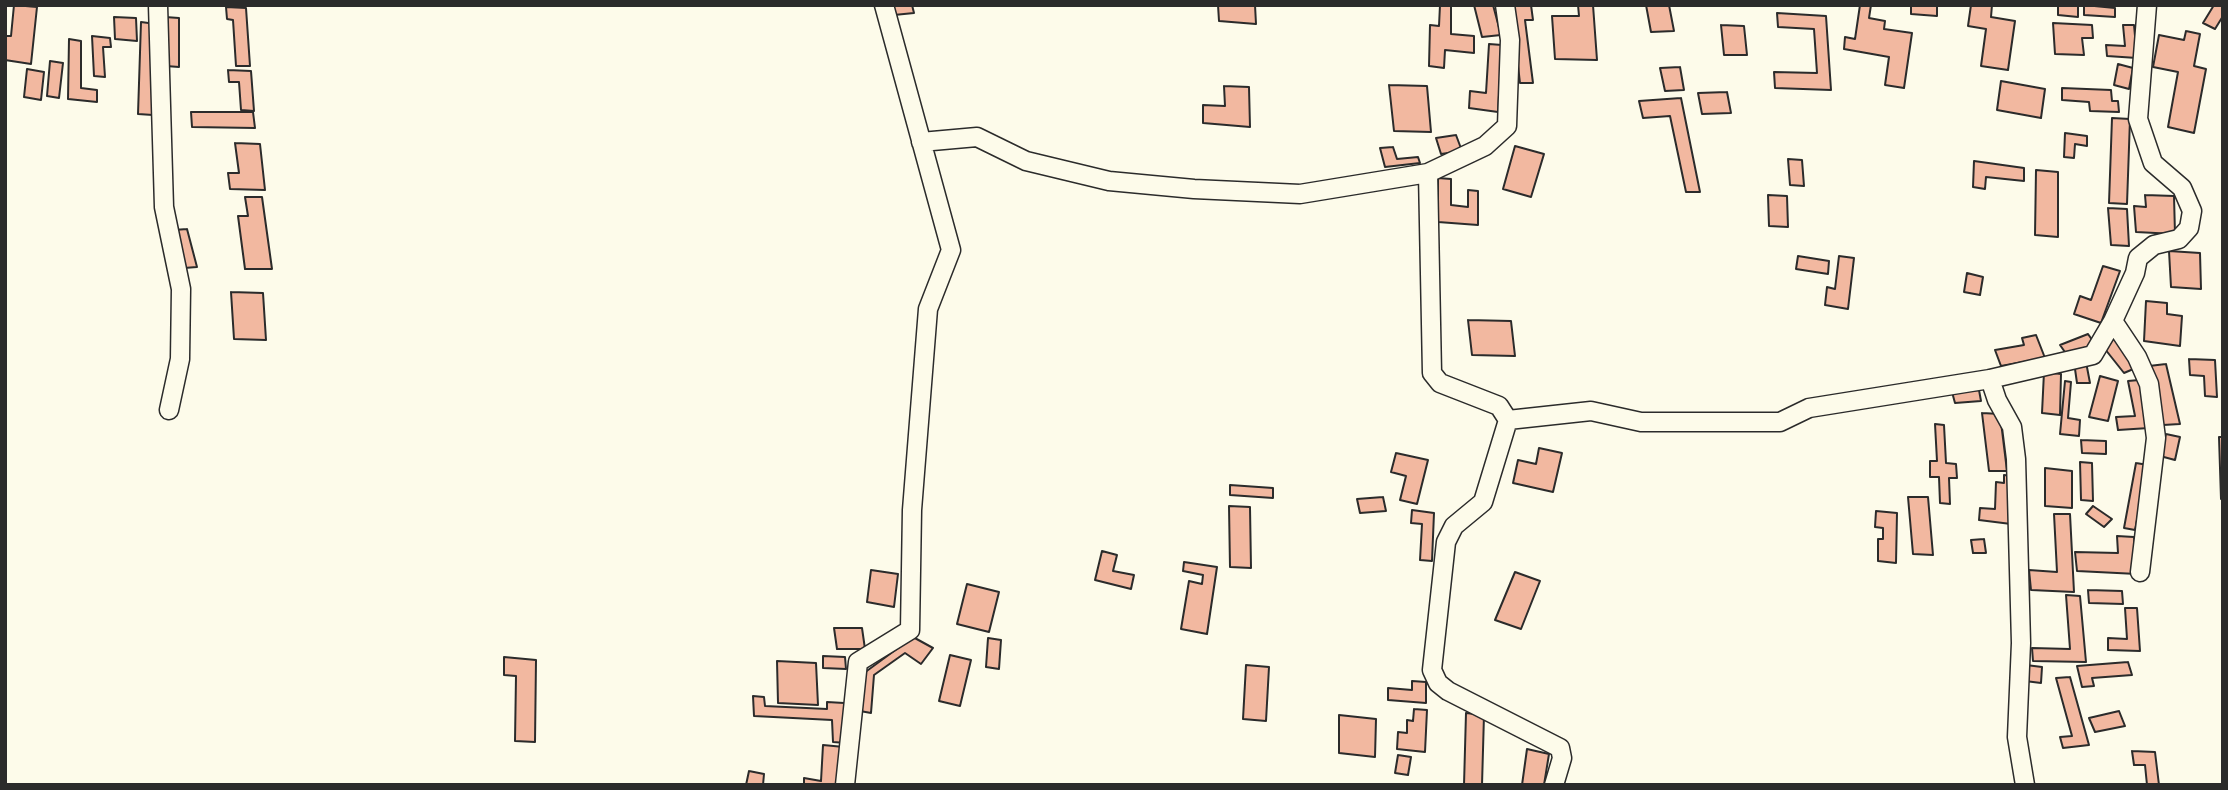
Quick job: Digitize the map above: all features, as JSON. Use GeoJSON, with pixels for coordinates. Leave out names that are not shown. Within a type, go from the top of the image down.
{"type":"FeatureCollection","features":[{"type":"Feature","properties":{"kind":"street"},"geometry":{"type":"LineString","coordinates":[[158,5],[164,207],[181,289],[180,359],[169,410]]}},
{"type":"Feature","properties":{"kind":"street"},"geometry":{"type":"LineString","coordinates":[[845,785],[858,662],[910,630],[912,510],[928,309],[951,250],[884,5]]}},
{"type":"Feature","properties":{"kind":"street"},"geometry":{"type":"LineString","coordinates":[[921,142],[977,137],[1026,161],[1109,181],[1194,190],[1300,194],[1428,173],[1485,146],[1507,125],[1510,40],[1505,5]]}},
{"type":"Feature","properties":{"kind":"street"},"geometry":{"type":"LineString","coordinates":[[1508,420],[1591,411],[1641,422],[1780,422],[1809,408],[1990,379],[2093,355],[2113,321],[2135,273],[2138,258],[2154,245],[2179,239],[2189,228],[2192,211],[2182,188],[2153,163],[2138,119],[2147,5]]}},
{"type":"Feature","properties":{"kind":"street"},"geometry":{"type":"LineString","coordinates":[[1428,173],[1432,373],[1440,383],[1499,406],[1508,420],[1483,502],[1454,526],[1446,542],[1432,670],[1438,682],[1448,691],[1560,748],[1562,758],[1554,785]]}},
{"type":"Feature","properties":{"kind":"street"},"geometry":{"type":"LineString","coordinates":[[2113,321],[2137,357],[2150,384],[2156,438],[2140,572]]}},
{"type":"Feature","properties":{"kind":"street"},"geometry":{"type":"LineString","coordinates":[[1990,379],[1997,400],[2012,427],[2016,459],[2021,643],[2017,737],[2025,785]]}},
{"type":"Feature","properties":{"kind":"building"},"geometry":{"type":"Polygon","coordinates":[[[14,5],[37,7],[31,64],[5,60],[5,36],[11,36],[14,5]]]}},
{"type":"Feature","properties":{"kind":"building"},"geometry":{"type":"Polygon","coordinates":[[[892,5],[912,5],[914,13],[894,15],[892,5]]]}},
{"type":"Feature","properties":{"kind":"building"},"geometry":{"type":"Polygon","coordinates":[[[1218,5],[1255,5],[1256,24],[1219,21],[1218,5]]]}},
{"type":"Feature","properties":{"kind":"building"},"geometry":{"type":"Polygon","coordinates":[[[1440,5],[1451,5],[1451,34],[1474,36],[1474,53],[1445,50],[1444,68],[1429,66],[1430,25],[1439,26],[1440,5]]]}},
{"type":"Feature","properties":{"kind":"building"},"geometry":{"type":"Polygon","coordinates":[[[1474,5],[1493,5],[1501,35],[1482,37],[1474,5]]]}},
{"type":"Feature","properties":{"kind":"building"},"geometry":{"type":"Polygon","coordinates":[[[1511,5],[1531,5],[1533,20],[1525,20],[1533,83],[1520,83],[1511,5]]]}},
{"type":"Feature","properties":{"kind":"building"},"geometry":{"type":"Polygon","coordinates":[[[1578,5],[1593,5],[1597,60],[1555,59],[1552,16],[1579,16],[1578,5]]]}},
{"type":"Feature","properties":{"kind":"building"},"geometry":{"type":"Polygon","coordinates":[[[1646,5],[1669,5],[1674,31],[1651,32],[1646,5]]]}},
{"type":"Feature","properties":{"kind":"building"},"geometry":{"type":"Polygon","coordinates":[[[1860,5],[1871,5],[1869,18],[1885,21],[1884,29],[1912,33],[1904,88],[1885,85],[1889,57],[1844,49],[1845,37],[1855,39],[1860,5]]]}},
{"type":"Feature","properties":{"kind":"building"},"geometry":{"type":"Polygon","coordinates":[[[1911,5],[1937,5],[1937,16],[1911,14],[1911,5]]]}},
{"type":"Feature","properties":{"kind":"building"},"geometry":{"type":"Polygon","coordinates":[[[1971,5],[1992,5],[1991,17],[2015,21],[2008,70],[1981,66],[1986,29],[1968,26],[1971,5]]]}},
{"type":"Feature","properties":{"kind":"building"},"geometry":{"type":"Polygon","coordinates":[[[2058,5],[2078,5],[2078,17],[2058,15],[2058,5]]]}},
{"type":"Feature","properties":{"kind":"building"},"geometry":{"type":"Polygon","coordinates":[[[2084,5],[2115,8],[2115,17],[2084,15],[2084,5]]]}},
{"type":"Feature","properties":{"kind":"building"},"geometry":{"type":"Polygon","coordinates":[[[2214,5],[2223,5],[2223,16],[2215,29],[2203,23],[2214,5]]]}},
{"type":"Feature","properties":{"kind":"building"},"geometry":{"type":"Polygon","coordinates":[[[226,7],[246,8],[250,66],[236,66],[233,20],[227,19],[226,7]]]}},
{"type":"Feature","properties":{"kind":"building"},"geometry":{"type":"Polygon","coordinates":[[[1777,13],[1826,16],[1831,90],[1775,88],[1774,72],[1817,73],[1814,29],[1778,27],[1777,13]]]}},
{"type":"Feature","properties":{"kind":"building"},"geometry":{"type":"Polygon","coordinates":[[[114,17],[136,18],[137,41],[115,39],[114,17]]]}},
{"type":"Feature","properties":{"kind":"building"},"geometry":{"type":"Polygon","coordinates":[[[165,17],[179,18],[179,67],[166,66],[165,17]]]}},
{"type":"Feature","properties":{"kind":"building"},"geometry":{"type":"Polygon","coordinates":[[[141,22],[156,24],[153,115],[138,114],[141,22]]]}},
{"type":"Feature","properties":{"kind":"building"},"geometry":{"type":"Polygon","coordinates":[[[2053,23],[2092,25],[2093,38],[2082,38],[2084,55],[2055,54],[2053,23]]]}},
{"type":"Feature","properties":{"kind":"building"},"geometry":{"type":"Polygon","coordinates":[[[1721,25],[1744,26],[1747,55],[1724,55],[1721,25]]]}},
{"type":"Feature","properties":{"kind":"building"},"geometry":{"type":"Polygon","coordinates":[[[2123,25],[2134,25],[2137,58],[2107,56],[2106,45],[2125,46],[2123,25]]]}},
{"type":"Feature","properties":{"kind":"building"},"geometry":{"type":"Polygon","coordinates":[[[2186,31],[2200,34],[2194,66],[2206,69],[2194,133],[2168,127],[2178,72],[2153,67],[2159,35],[2184,40],[2186,31]]]}},
{"type":"Feature","properties":{"kind":"building"},"geometry":{"type":"Polygon","coordinates":[[[92,36],[110,38],[111,47],[103,47],[105,77],[94,76],[92,36]]]}},
{"type":"Feature","properties":{"kind":"building"},"geometry":{"type":"Polygon","coordinates":[[[69,39],[81,41],[81,88],[97,90],[97,102],[68,99],[69,39]]]}},
{"type":"Feature","properties":{"kind":"building"},"geometry":{"type":"Polygon","coordinates":[[[1489,44],[1502,45],[1498,112],[1469,108],[1470,91],[1486,93],[1489,44]]]}},
{"type":"Feature","properties":{"kind":"building"},"geometry":{"type":"Polygon","coordinates":[[[50,61],[63,63],[59,98],[47,96],[50,61]]]}},
{"type":"Feature","properties":{"kind":"building"},"geometry":{"type":"Polygon","coordinates":[[[2118,64],[2133,68],[2129,89],[2114,85],[2118,64]]]}},
{"type":"Feature","properties":{"kind":"building"},"geometry":{"type":"Polygon","coordinates":[[[1680,67],[1684,90],[1665,91],[1660,68],[1680,67]]]}},
{"type":"Feature","properties":{"kind":"building"},"geometry":{"type":"Polygon","coordinates":[[[27,69],[44,72],[41,100],[24,97],[27,69]]]}},
{"type":"Feature","properties":{"kind":"building"},"geometry":{"type":"Polygon","coordinates":[[[228,70],[251,71],[254,111],[241,110],[239,82],[229,82],[228,70]]]}},
{"type":"Feature","properties":{"kind":"building"},"geometry":{"type":"Polygon","coordinates":[[[2001,81],[2045,89],[2041,118],[1997,110],[2001,81]]]}},
{"type":"Feature","properties":{"kind":"building"},"geometry":{"type":"Polygon","coordinates":[[[1389,85],[1427,86],[1431,132],[1394,131],[1389,85]]]}},
{"type":"Feature","properties":{"kind":"building"},"geometry":{"type":"Polygon","coordinates":[[[1224,86],[1249,87],[1250,127],[1203,123],[1203,105],[1225,106],[1224,86]]]}},
{"type":"Feature","properties":{"kind":"building"},"geometry":{"type":"Polygon","coordinates":[[[2062,88],[2111,90],[2112,101],[2118,101],[2119,112],[2090,111],[2089,102],[2062,100],[2062,88]]]}},
{"type":"Feature","properties":{"kind":"building"},"geometry":{"type":"Polygon","coordinates":[[[1727,92],[1731,113],[1702,114],[1698,93],[1727,92]]]}},
{"type":"Feature","properties":{"kind":"building"},"geometry":{"type":"Polygon","coordinates":[[[1681,98],[1700,192],[1686,192],[1670,116],[1643,118],[1639,101],[1681,98]]]}},
{"type":"Feature","properties":{"kind":"building"},"geometry":{"type":"Polygon","coordinates":[[[191,112],[253,112],[255,128],[192,127],[191,112]]]}},
{"type":"Feature","properties":{"kind":"building"},"geometry":{"type":"Polygon","coordinates":[[[2112,118],[2130,119],[2127,204],[2109,203],[2112,118]]]}},
{"type":"Feature","properties":{"kind":"building"},"geometry":{"type":"Polygon","coordinates":[[[2065,133],[2087,136],[2087,146],[2075,144],[2074,158],[2064,157],[2065,133]]]}},
{"type":"Feature","properties":{"kind":"building"},"geometry":{"type":"Polygon","coordinates":[[[1456,135],[1462,151],[1441,154],[1436,138],[1456,135]]]}},
{"type":"Feature","properties":{"kind":"building"},"geometry":{"type":"Polygon","coordinates":[[[235,143],[260,144],[265,190],[230,189],[228,173],[239,173],[235,143]]]}},
{"type":"Feature","properties":{"kind":"building"},"geometry":{"type":"Polygon","coordinates":[[[1515,146],[1544,154],[1531,197],[1503,189],[1515,146]]]}},
{"type":"Feature","properties":{"kind":"building"},"geometry":{"type":"Polygon","coordinates":[[[1393,147],[1397,159],[1418,157],[1420,163],[1385,167],[1380,148],[1393,147]]]}},
{"type":"Feature","properties":{"kind":"building"},"geometry":{"type":"Polygon","coordinates":[[[1788,159],[1802,160],[1804,186],[1790,185],[1788,159]]]}},
{"type":"Feature","properties":{"kind":"building"},"geometry":{"type":"Polygon","coordinates":[[[1974,161],[2024,168],[2024,181],[1986,177],[1985,189],[1973,187],[1974,161]]]}},
{"type":"Feature","properties":{"kind":"building"},"geometry":{"type":"Polygon","coordinates":[[[2036,170],[2058,172],[2058,237],[2035,235],[2036,170]]]}},
{"type":"Feature","properties":{"kind":"building"},"geometry":{"type":"Polygon","coordinates":[[[1438,178],[1451,179],[1451,205],[1468,207],[1468,190],[1478,191],[1478,225],[1438,222],[1438,178]]]}},
{"type":"Feature","properties":{"kind":"building"},"geometry":{"type":"Polygon","coordinates":[[[1768,195],[1787,196],[1788,227],[1769,226],[1768,195]]]}},
{"type":"Feature","properties":{"kind":"building"},"geometry":{"type":"Polygon","coordinates":[[[2145,195],[2174,196],[2175,234],[2136,232],[2134,206],[2146,207],[2145,195]]]}},
{"type":"Feature","properties":{"kind":"building"},"geometry":{"type":"Polygon","coordinates":[[[245,197],[262,197],[272,269],[245,269],[238,216],[248,216],[245,197]]]}},
{"type":"Feature","properties":{"kind":"building"},"geometry":{"type":"Polygon","coordinates":[[[2108,208],[2127,209],[2129,246],[2111,245],[2108,208]]]}},
{"type":"Feature","properties":{"kind":"building"},"geometry":{"type":"Polygon","coordinates":[[[187,229],[197,267],[184,268],[174,230],[187,229]]]}},
{"type":"Feature","properties":{"kind":"building"},"geometry":{"type":"Polygon","coordinates":[[[2169,251],[2200,253],[2201,289],[2171,287],[2169,251]]]}},
{"type":"Feature","properties":{"kind":"building"},"geometry":{"type":"Polygon","coordinates":[[[1798,256],[1829,261],[1828,274],[1796,269],[1798,256]]]}},
{"type":"Feature","properties":{"kind":"building"},"geometry":{"type":"Polygon","coordinates":[[[1839,256],[1854,258],[1848,309],[1825,305],[1827,287],[1835,289],[1839,256]]]}},
{"type":"Feature","properties":{"kind":"building"},"geometry":{"type":"Polygon","coordinates":[[[2103,266],[2120,271],[2101,323],[2074,314],[2080,296],[2091,300],[2103,266]]]}},
{"type":"Feature","properties":{"kind":"building"},"geometry":{"type":"Polygon","coordinates":[[[1967,273],[1983,277],[1980,295],[1964,292],[1967,273]]]}},
{"type":"Feature","properties":{"kind":"building"},"geometry":{"type":"Polygon","coordinates":[[[231,292],[263,293],[266,340],[234,339],[231,292]]]}},
{"type":"Feature","properties":{"kind":"building"},"geometry":{"type":"Polygon","coordinates":[[[2146,301],[2167,303],[2167,314],[2182,316],[2180,346],[2144,341],[2146,301]]]}},
{"type":"Feature","properties":{"kind":"building"},"geometry":{"type":"Polygon","coordinates":[[[1468,320],[1511,321],[1515,356],[1472,355],[1468,320]]]}},
{"type":"Feature","properties":{"kind":"building"},"geometry":{"type":"Polygon","coordinates":[[[2088,334],[2095,344],[2067,355],[2060,345],[2088,334]]]}},
{"type":"Feature","properties":{"kind":"building"},"geometry":{"type":"Polygon","coordinates":[[[2036,335],[2045,358],[2001,366],[1995,350],[2024,345],[2022,338],[2036,335]]]}},
{"type":"Feature","properties":{"kind":"building"},"geometry":{"type":"Polygon","coordinates":[[[2116,337],[2138,367],[2124,373],[2101,344],[2116,337]]]}},
{"type":"Feature","properties":{"kind":"building"},"geometry":{"type":"Polygon","coordinates":[[[2189,359],[2215,360],[2217,397],[2205,396],[2204,376],[2190,375],[2189,359]]]}},
{"type":"Feature","properties":{"kind":"building"},"geometry":{"type":"Polygon","coordinates":[[[2074,362],[2086,362],[2090,383],[2077,383],[2074,362]]]}},
{"type":"Feature","properties":{"kind":"building"},"geometry":{"type":"Polygon","coordinates":[[[2166,364],[2180,424],[2163,425],[2149,366],[2166,364]]]}},
{"type":"Feature","properties":{"kind":"building"},"geometry":{"type":"Polygon","coordinates":[[[2044,372],[2061,374],[2060,415],[2042,413],[2044,372]]]}},
{"type":"Feature","properties":{"kind":"building"},"geometry":{"type":"Polygon","coordinates":[[[2100,376],[2118,381],[2108,421],[2089,417],[2100,376]]]}},
{"type":"Feature","properties":{"kind":"building"},"geometry":{"type":"Polygon","coordinates":[[[2139,380],[2149,428],[2118,430],[2116,417],[2135,416],[2128,381],[2139,380]]]}},
{"type":"Feature","properties":{"kind":"building"},"geometry":{"type":"Polygon","coordinates":[[[2065,381],[2071,382],[2068,418],[2080,420],[2079,436],[2060,434],[2065,381]]]}},
{"type":"Feature","properties":{"kind":"building"},"geometry":{"type":"Polygon","coordinates":[[[1979,390],[1981,401],[1955,403],[1952,392],[1979,390]]]}},
{"type":"Feature","properties":{"kind":"building"},"geometry":{"type":"Polygon","coordinates":[[[1982,413],[2000,414],[2007,471],[1989,471],[1982,413]]]}},
{"type":"Feature","properties":{"kind":"building"},"geometry":{"type":"Polygon","coordinates":[[[1935,424],[1944,425],[1946,463],[1956,464],[1957,478],[1949,478],[1950,504],[1940,503],[1939,477],[1930,477],[1930,461],[1937,461],[1935,424]]]}},
{"type":"Feature","properties":{"kind":"building"},"geometry":{"type":"Polygon","coordinates":[[[2166,434],[2180,437],[2175,460],[2160,456],[2166,434]]]}},
{"type":"Feature","properties":{"kind":"building"},"geometry":{"type":"Polygon","coordinates":[[[2219,437],[2223,437],[2223,499],[2221,499],[2219,437]]]}},
{"type":"Feature","properties":{"kind":"building"},"geometry":{"type":"Polygon","coordinates":[[[2081,440],[2106,441],[2106,454],[2082,453],[2081,440]]]}},
{"type":"Feature","properties":{"kind":"building"},"geometry":{"type":"Polygon","coordinates":[[[1539,448],[1562,453],[1553,492],[1513,483],[1518,460],[1536,464],[1539,448]]]}},
{"type":"Feature","properties":{"kind":"building"},"geometry":{"type":"Polygon","coordinates":[[[1396,453],[1428,460],[1417,504],[1400,500],[1406,476],[1391,472],[1396,453]]]}},
{"type":"Feature","properties":{"kind":"building"},"geometry":{"type":"Polygon","coordinates":[[[2080,462],[2092,463],[2093,501],[2081,500],[2080,462]]]}},
{"type":"Feature","properties":{"kind":"building"},"geometry":{"type":"Polygon","coordinates":[[[2136,463],[2148,465],[2135,530],[2124,528],[2136,463]]]}},
{"type":"Feature","properties":{"kind":"building"},"geometry":{"type":"Polygon","coordinates":[[[2045,468],[2072,471],[2072,508],[2045,506],[2045,468]]]}},
{"type":"Feature","properties":{"kind":"building"},"geometry":{"type":"Polygon","coordinates":[[[2004,475],[2012,476],[2011,524],[1979,520],[1980,508],[1995,509],[1996,482],[2004,483],[2004,475]]]}},
{"type":"Feature","properties":{"kind":"building"},"geometry":{"type":"Polygon","coordinates":[[[1230,485],[1273,488],[1273,498],[1230,495],[1230,485]]]}},
{"type":"Feature","properties":{"kind":"building"},"geometry":{"type":"Polygon","coordinates":[[[1383,497],[1386,511],[1360,513],[1357,499],[1383,497]]]}},
{"type":"Feature","properties":{"kind":"building"},"geometry":{"type":"Polygon","coordinates":[[[1908,497],[1928,497],[1933,555],[1913,554],[1908,497]]]}},
{"type":"Feature","properties":{"kind":"building"},"geometry":{"type":"Polygon","coordinates":[[[1229,506],[1250,507],[1251,568],[1230,567],[1229,506]]]}},
{"type":"Feature","properties":{"kind":"building"},"geometry":{"type":"Polygon","coordinates":[[[2093,506],[2112,519],[2104,527],[2086,514],[2093,506]]]}},
{"type":"Feature","properties":{"kind":"building"},"geometry":{"type":"Polygon","coordinates":[[[1412,510],[1434,513],[1432,561],[1420,560],[1422,524],[1411,523],[1412,510]]]}},
{"type":"Feature","properties":{"kind":"building"},"geometry":{"type":"Polygon","coordinates":[[[1876,511],[1897,513],[1896,563],[1878,561],[1878,539],[1883,539],[1883,528],[1875,527],[1876,511]]]}},
{"type":"Feature","properties":{"kind":"building"},"geometry":{"type":"Polygon","coordinates":[[[2054,514],[2070,514],[2074,592],[2031,590],[2029,570],[2057,572],[2054,514]]]}},
{"type":"Feature","properties":{"kind":"building"},"geometry":{"type":"Polygon","coordinates":[[[2117,536],[2134,537],[2137,574],[2077,571],[2075,552],[2118,553],[2117,536]]]}},
{"type":"Feature","properties":{"kind":"building"},"geometry":{"type":"Polygon","coordinates":[[[1984,539],[1986,553],[1973,553],[1971,540],[1984,539]]]}},
{"type":"Feature","properties":{"kind":"building"},"geometry":{"type":"Polygon","coordinates":[[[1102,551],[1117,555],[1113,571],[1134,575],[1131,589],[1095,580],[1102,551]]]}},
{"type":"Feature","properties":{"kind":"building"},"geometry":{"type":"Polygon","coordinates":[[[1184,562],[1217,567],[1207,634],[1181,629],[1189,581],[1202,584],[1203,575],[1183,571],[1184,562]]]}},
{"type":"Feature","properties":{"kind":"building"},"geometry":{"type":"Polygon","coordinates":[[[871,570],[898,574],[894,607],[867,602],[871,570]]]}},
{"type":"Feature","properties":{"kind":"building"},"geometry":{"type":"Polygon","coordinates":[[[1515,572],[1540,581],[1521,629],[1495,620],[1515,572]]]}},
{"type":"Feature","properties":{"kind":"building"},"geometry":{"type":"Polygon","coordinates":[[[967,584],[999,592],[989,632],[957,624],[967,584]]]}},
{"type":"Feature","properties":{"kind":"building"},"geometry":{"type":"Polygon","coordinates":[[[2088,590],[2122,591],[2123,604],[2089,603],[2088,590]]]}},
{"type":"Feature","properties":{"kind":"building"},"geometry":{"type":"Polygon","coordinates":[[[2066,595],[2080,596],[2086,662],[2033,661],[2032,648],[2070,649],[2066,595]]]}},
{"type":"Feature","properties":{"kind":"building"},"geometry":{"type":"Polygon","coordinates":[[[2125,608],[2137,608],[2140,651],[2108,650],[2108,638],[2127,639],[2125,608]]]}},
{"type":"Feature","properties":{"kind":"building"},"geometry":{"type":"Polygon","coordinates":[[[834,628],[862,628],[865,649],[837,649],[834,628]]]}},
{"type":"Feature","properties":{"kind":"building"},"geometry":{"type":"Polygon","coordinates":[[[913,637],[933,648],[921,664],[905,653],[874,675],[871,713],[860,711],[864,673],[913,637]]]}},
{"type":"Feature","properties":{"kind":"building"},"geometry":{"type":"Polygon","coordinates":[[[988,638],[1001,640],[999,669],[986,667],[988,638]]]}},
{"type":"Feature","properties":{"kind":"building"},"geometry":{"type":"Polygon","coordinates":[[[950,655],[971,660],[960,706],[939,701],[950,655]]]}},
{"type":"Feature","properties":{"kind":"building"},"geometry":{"type":"Polygon","coordinates":[[[823,656],[845,657],[846,669],[823,668],[823,656]]]}},
{"type":"Feature","properties":{"kind":"building"},"geometry":{"type":"Polygon","coordinates":[[[504,657],[536,660],[535,742],[515,741],[516,676],[504,675],[504,657]]]}},
{"type":"Feature","properties":{"kind":"building"},"geometry":{"type":"Polygon","coordinates":[[[777,661],[816,663],[818,705],[778,703],[777,661]]]}},
{"type":"Feature","properties":{"kind":"building"},"geometry":{"type":"Polygon","coordinates":[[[2128,662],[2132,675],[2092,678],[2094,686],[2082,687],[2077,666],[2128,662]]]}},
{"type":"Feature","properties":{"kind":"building"},"geometry":{"type":"Polygon","coordinates":[[[1246,665],[1269,667],[1266,721],[1243,719],[1246,665]]]}},
{"type":"Feature","properties":{"kind":"building"},"geometry":{"type":"Polygon","coordinates":[[[2026,665],[2042,667],[2041,683],[2025,681],[2026,665]]]}},
{"type":"Feature","properties":{"kind":"building"},"geometry":{"type":"Polygon","coordinates":[[[2070,677],[2089,745],[2063,748],[2060,737],[2072,736],[2056,678],[2070,677]]]}},
{"type":"Feature","properties":{"kind":"building"},"geometry":{"type":"Polygon","coordinates":[[[1412,681],[1426,682],[1426,703],[1388,700],[1388,688],[1412,690],[1412,681]]]}},
{"type":"Feature","properties":{"kind":"building"},"geometry":{"type":"Polygon","coordinates":[[[753,696],[764,697],[765,706],[827,709],[827,702],[844,703],[846,743],[833,742],[832,720],[754,716],[753,696]]]}},
{"type":"Feature","properties":{"kind":"building"},"geometry":{"type":"Polygon","coordinates":[[[1414,709],[1427,710],[1425,752],[1397,749],[1398,732],[1407,733],[1407,720],[1413,721],[1414,709]]]}},
{"type":"Feature","properties":{"kind":"building"},"geometry":{"type":"Polygon","coordinates":[[[2119,711],[2125,726],[2095,732],[2089,718],[2119,711]]]}},
{"type":"Feature","properties":{"kind":"building"},"geometry":{"type":"Polygon","coordinates":[[[1466,713],[1484,715],[1482,785],[1464,785],[1466,713]]]}},
{"type":"Feature","properties":{"kind":"building"},"geometry":{"type":"Polygon","coordinates":[[[1339,715],[1376,719],[1375,757],[1339,753],[1339,715]]]}},
{"type":"Feature","properties":{"kind":"building"},"geometry":{"type":"Polygon","coordinates":[[[823,745],[844,747],[841,785],[804,785],[804,778],[821,781],[823,745]]]}},
{"type":"Feature","properties":{"kind":"building"},"geometry":{"type":"Polygon","coordinates":[[[1527,749],[1549,754],[1544,785],[1522,785],[1527,749]]]}},
{"type":"Feature","properties":{"kind":"building"},"geometry":{"type":"Polygon","coordinates":[[[2132,751],[2155,752],[2159,785],[2147,785],[2145,765],[2134,765],[2132,751]]]}},
{"type":"Feature","properties":{"kind":"building"},"geometry":{"type":"Polygon","coordinates":[[[1398,755],[1411,757],[1408,775],[1395,773],[1398,755]]]}},
{"type":"Feature","properties":{"kind":"building"},"geometry":{"type":"Polygon","coordinates":[[[749,771],[764,774],[763,785],[746,785],[749,771]]]}}]}
